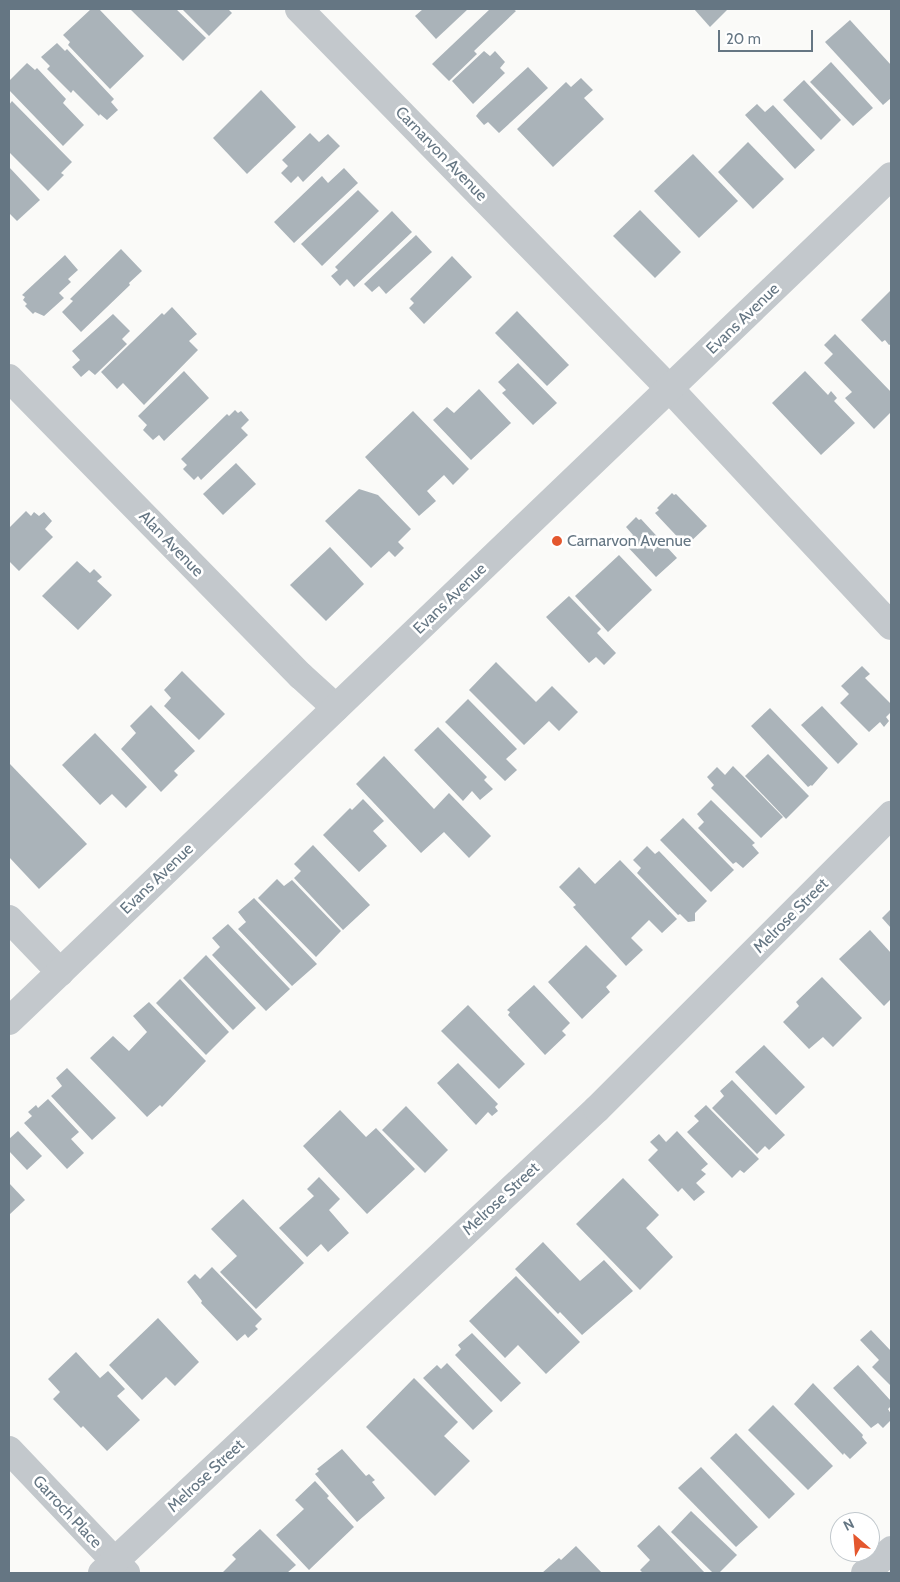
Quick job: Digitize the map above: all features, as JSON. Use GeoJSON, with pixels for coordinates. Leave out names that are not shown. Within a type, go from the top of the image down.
{"type":"FeatureCollection","features":[{"type":"Feature","properties":{"kind":"street","name":"Carnarvon Avenue"},"geometry":{"type":"LineString","coordinates":[[299,9],[670,389],[891,626]]}},
{"type":"Feature","properties":{"kind":"street","name":"Evans Avenue"},"geometry":{"type":"LineString","coordinates":[[9,1021],[891,176]]}},
{"type":"Feature","properties":{"kind":"street","name":"Alan Avenue"},"geometry":{"type":"LineString","coordinates":[[9,378],[301,676],[336,708]]}},
{"type":"Feature","properties":{"kind":"street","name":"Melrose Street"},"geometry":{"type":"LineString","coordinates":[[114,1569],[597,1110],[891,815]]}},
{"type":"Feature","properties":{"kind":"street"},"geometry":{"type":"LineString","coordinates":[[9,919],[60,972]]}},
{"type":"Feature","properties":{"kind":"street","name":"Garroch Place"},"geometry":{"type":"LineString","coordinates":[[9,1450],[114,1569]]}},
{"type":"Feature","properties":{"kind":"street"},"geometry":{"type":"LineString","coordinates":[[865,1573],[891,1550]]}},
{"type":"Feature","properties":{"kind":"building"},"geometry":{"type":"Polygon","coordinates":[[[91,9],[99,9],[144,56],[110,89],[68,45],[70,42],[63,35],[91,9]]]}},
{"type":"Feature","properties":{"kind":"building"},"geometry":{"type":"Polygon","coordinates":[[[130,9],[176,9],[206,38],[183,61],[130,9]]]}},
{"type":"Feature","properties":{"kind":"building"},"geometry":{"type":"Polygon","coordinates":[[[182,9],[228,9],[232,13],[209,36],[182,9]]]}},
{"type":"Feature","properties":{"kind":"building"},"geometry":{"type":"Polygon","coordinates":[[[423,9],[468,9],[436,39],[415,16],[423,9]]]}},
{"type":"Feature","properties":{"kind":"building"},"geometry":{"type":"Polygon","coordinates":[[[490,9],[513,9],[516,11],[474,51],[477,54],[449,81],[432,64],[490,9]]]}},
{"type":"Feature","properties":{"kind":"building"},"geometry":{"type":"Polygon","coordinates":[[[694,9],[728,9],[710,27],[694,9]]]}},
{"type":"Feature","properties":{"kind":"building"},"geometry":{"type":"Polygon","coordinates":[[[850,20],[891,65],[891,98],[883,105],[825,42],[850,20]]]}},
{"type":"Feature","properties":{"kind":"building"},"geometry":{"type":"Polygon","coordinates":[[[57,43],[65,51],[67,49],[114,99],[111,102],[118,110],[107,120],[100,114],[99,116],[73,90],[71,93],[47,69],[50,66],[41,57],[57,43]]]}},
{"type":"Feature","properties":{"kind":"building"},"geometry":{"type":"Polygon","coordinates":[[[484,51],[490,56],[495,51],[505,62],[500,68],[505,73],[473,104],[452,81],[484,51]]]}},
{"type":"Feature","properties":{"kind":"building"},"geometry":{"type":"Polygon","coordinates":[[[831,62],[873,108],[853,126],[810,82],[831,62]]]}},
{"type":"Feature","properties":{"kind":"building"},"geometry":{"type":"Polygon","coordinates":[[[27,63],[35,70],[37,68],[66,99],[63,103],[84,125],[63,146],[9,90],[9,81],[27,63]]]}},
{"type":"Feature","properties":{"kind":"building"},"geometry":{"type":"Polygon","coordinates":[[[528,67],[548,88],[499,133],[488,122],[484,125],[476,116],[479,112],[528,67]]]}},
{"type":"Feature","properties":{"kind":"building"},"geometry":{"type":"Polygon","coordinates":[[[581,78],[593,90],[584,98],[604,119],[553,167],[517,129],[566,82],[571,87],[581,78]]]}},
{"type":"Feature","properties":{"kind":"building"},"geometry":{"type":"Polygon","coordinates":[[[804,80],[841,120],[821,140],[783,100],[804,80]]]}},
{"type":"Feature","properties":{"kind":"building"},"geometry":{"type":"Polygon","coordinates":[[[261,90],[296,127],[247,174],[213,138],[261,90]]]}},
{"type":"Feature","properties":{"kind":"building"},"geometry":{"type":"Polygon","coordinates":[[[12,101],[72,162],[61,173],[64,175],[48,191],[9,152],[9,105],[12,101]]]}},
{"type":"Feature","properties":{"kind":"building"},"geometry":{"type":"Polygon","coordinates":[[[757,104],[765,112],[773,105],[815,150],[795,169],[745,115],[757,104]]]}},
{"type":"Feature","properties":{"kind":"building"},"geometry":{"type":"Polygon","coordinates":[[[310,133],[319,142],[328,134],[340,146],[303,182],[298,176],[291,183],[281,173],[288,166],[282,160],[310,133]]]}},
{"type":"Feature","properties":{"kind":"building"},"geometry":{"type":"Polygon","coordinates":[[[748,142],[784,179],[753,209],[718,172],[748,142]]]}},
{"type":"Feature","properties":{"kind":"building"},"geometry":{"type":"Polygon","coordinates":[[[693,154],[738,201],[699,238],[654,191],[693,154]]]}},
{"type":"Feature","properties":{"kind":"building"},"geometry":{"type":"Polygon","coordinates":[[[9,167],[40,200],[17,221],[9,213],[9,167]]]}},
{"type":"Feature","properties":{"kind":"building"},"geometry":{"type":"Polygon","coordinates":[[[344,168],[358,183],[294,243],[274,222],[322,176],[328,183],[344,168]]]}},
{"type":"Feature","properties":{"kind":"building"},"geometry":{"type":"Polygon","coordinates":[[[358,190],[379,211],[322,266],[301,244],[358,190]]]}},
{"type":"Feature","properties":{"kind":"building"},"geometry":{"type":"Polygon","coordinates":[[[640,210],[681,252],[655,278],[613,236],[640,210]]]}},
{"type":"Feature","properties":{"kind":"building"},"geometry":{"type":"Polygon","coordinates":[[[392,211],[412,232],[354,287],[347,279],[340,286],[331,276],[338,270],[335,267],[392,211]]]}},
{"type":"Feature","properties":{"kind":"building"},"geometry":{"type":"Polygon","coordinates":[[[416,235],[432,252],[386,294],[379,286],[372,292],[364,284],[416,235]]]}},
{"type":"Feature","properties":{"kind":"building"},"geometry":{"type":"Polygon","coordinates":[[[121,249],[142,271],[81,332],[62,312],[73,301],[70,299],[121,249]]]}},
{"type":"Feature","properties":{"kind":"building"},"geometry":{"type":"Polygon","coordinates":[[[65,255],[78,270],[68,279],[71,282],[59,293],[64,298],[44,316],[35,312],[33,314],[25,306],[27,304],[23,300],[25,297],[22,295],[65,255]]]}},
{"type":"Feature","properties":{"kind":"building"},"geometry":{"type":"Polygon","coordinates":[[[452,256],[472,277],[424,324],[409,308],[414,303],[410,299],[452,256]]]}},
{"type":"Feature","properties":{"kind":"building"},"geometry":{"type":"Polygon","coordinates":[[[891,290],[891,344],[889,345],[885,340],[882,342],[861,320],[891,290]]]}},
{"type":"Feature","properties":{"kind":"building"},"geometry":{"type":"Polygon","coordinates":[[[172,307],[197,334],[189,341],[198,350],[144,405],[123,383],[117,389],[101,372],[162,313],[164,315],[172,307]]]}},
{"type":"Feature","properties":{"kind":"building"},"geometry":{"type":"Polygon","coordinates":[[[517,311],[569,365],[547,386],[495,333],[517,311]]]}},
{"type":"Feature","properties":{"kind":"building"},"geometry":{"type":"Polygon","coordinates":[[[113,314],[130,331],[122,339],[127,344],[95,375],[89,370],[81,377],[72,367],[80,360],[72,351],[113,314]]]}},
{"type":"Feature","properties":{"kind":"building"},"geometry":{"type":"Polygon","coordinates":[[[835,334],[891,392],[891,412],[874,429],[845,398],[852,392],[824,363],[833,354],[824,345],[835,334]]]}},
{"type":"Feature","properties":{"kind":"building"},"geometry":{"type":"Polygon","coordinates":[[[518,363],[557,403],[533,425],[502,393],[506,390],[498,382],[518,363]]]}},
{"type":"Feature","properties":{"kind":"building"},"geometry":{"type":"Polygon","coordinates":[[[184,371],[209,398],[164,441],[159,435],[153,440],[143,430],[147,425],[138,416],[184,371]]]}},
{"type":"Feature","properties":{"kind":"building"},"geometry":{"type":"Polygon","coordinates":[[[805,371],[828,395],[831,391],[837,398],[834,401],[855,423],[821,455],[772,403],[805,371]]]}},
{"type":"Feature","properties":{"kind":"building"},"geometry":{"type":"Polygon","coordinates":[[[479,389],[511,423],[471,460],[433,420],[447,407],[454,413],[479,389]]]}},
{"type":"Feature","properties":{"kind":"building"},"geometry":{"type":"Polygon","coordinates":[[[235,410],[238,413],[241,411],[249,420],[241,428],[248,435],[201,480],[198,476],[194,480],[183,469],[187,465],[181,459],[227,414],[229,416],[235,410]]]}},
{"type":"Feature","properties":{"kind":"building"},"geometry":{"type":"Polygon","coordinates":[[[413,411],[469,469],[453,485],[444,475],[427,491],[436,501],[419,516],[365,457],[413,411]]]}},
{"type":"Feature","properties":{"kind":"building"},"geometry":{"type":"Polygon","coordinates":[[[236,463],[256,484],[223,515],[203,494],[236,463]]]}},
{"type":"Feature","properties":{"kind":"building"},"geometry":{"type":"Polygon","coordinates":[[[359,489],[378,495],[411,529],[398,542],[404,548],[395,557],[389,551],[371,568],[325,521],[359,489]]]}},
{"type":"Feature","properties":{"kind":"building"},"geometry":{"type":"Polygon","coordinates":[[[672,493],[676,494],[707,526],[686,546],[655,513],[659,510],[657,508],[672,493]]]}},
{"type":"Feature","properties":{"kind":"building"},"geometry":{"type":"Polygon","coordinates":[[[26,511],[31,516],[34,512],[39,516],[44,512],[52,521],[45,529],[53,537],[19,571],[9,561],[9,528],[26,511]]]}},
{"type":"Feature","properties":{"kind":"building"},"geometry":{"type":"Polygon","coordinates":[[[636,517],[639,520],[641,519],[677,558],[656,577],[624,543],[633,535],[626,527],[636,517]]]}},
{"type":"Feature","properties":{"kind":"building"},"geometry":{"type":"Polygon","coordinates":[[[330,547],[364,584],[326,621],[290,585],[330,547]]]}},
{"type":"Feature","properties":{"kind":"building"},"geometry":{"type":"Polygon","coordinates":[[[619,555],[652,590],[608,632],[575,596],[619,555]]]}},
{"type":"Feature","properties":{"kind":"building"},"geometry":{"type":"Polygon","coordinates":[[[77,561],[90,573],[94,569],[102,577],[97,581],[112,595],[78,630],[42,596],[77,561]]]}},
{"type":"Feature","properties":{"kind":"building"},"geometry":{"type":"Polygon","coordinates":[[[569,596],[601,629],[597,633],[616,653],[604,665],[596,657],[589,663],[546,617],[569,596]]]}},
{"type":"Feature","properties":{"kind":"building"},"geometry":{"type":"Polygon","coordinates":[[[496,662],[536,702],[552,686],[578,712],[559,731],[549,721],[524,745],[469,690],[496,662]]]}},
{"type":"Feature","properties":{"kind":"building"},"geometry":{"type":"Polygon","coordinates":[[[862,666],[870,674],[865,678],[891,704],[891,712],[886,717],[889,721],[884,727],[880,722],[869,732],[840,703],[849,694],[841,686],[862,666]]]}},
{"type":"Feature","properties":{"kind":"building"},"geometry":{"type":"Polygon","coordinates":[[[182,671],[225,714],[199,740],[164,706],[171,698],[164,690],[182,671]]]}},
{"type":"Feature","properties":{"kind":"building"},"geometry":{"type":"Polygon","coordinates":[[[468,699],[517,749],[506,759],[517,770],[505,781],[445,722],[468,699]]]}},
{"type":"Feature","properties":{"kind":"building"},"geometry":{"type":"Polygon","coordinates":[[[151,705],[195,751],[174,771],[178,775],[161,792],[121,749],[136,733],[130,726],[151,705]]]}},
{"type":"Feature","properties":{"kind":"building"},"geometry":{"type":"Polygon","coordinates":[[[822,706],[858,744],[838,764],[801,725],[822,706]]]}},
{"type":"Feature","properties":{"kind":"building"},"geometry":{"type":"Polygon","coordinates":[[[770,708],[828,768],[812,786],[808,787],[751,726],[770,708]]]}},
{"type":"Feature","properties":{"kind":"building"},"geometry":{"type":"Polygon","coordinates":[[[438,727],[487,777],[484,780],[493,789],[480,800],[472,791],[463,801],[414,750],[438,727]]]}},
{"type":"Feature","properties":{"kind":"building"},"geometry":{"type":"Polygon","coordinates":[[[95,733],[147,787],[126,808],[112,794],[100,805],[62,765],[95,733]]]}},
{"type":"Feature","properties":{"kind":"building"},"geometry":{"type":"Polygon","coordinates":[[[768,754],[809,796],[786,819],[745,776],[768,754]]]}},
{"type":"Feature","properties":{"kind":"building"},"geometry":{"type":"Polygon","coordinates":[[[384,756],[434,809],[449,793],[491,836],[469,858],[444,832],[421,853],[356,784],[384,756]]]}},
{"type":"Feature","properties":{"kind":"building"},"geometry":{"type":"Polygon","coordinates":[[[9,763],[87,844],[39,889],[9,857],[9,763]]]}},
{"type":"Feature","properties":{"kind":"building"},"geometry":{"type":"Polygon","coordinates":[[[733,766],[783,817],[761,838],[711,788],[714,785],[707,777],[717,767],[725,775],[733,766]]]}},
{"type":"Feature","properties":{"kind":"building"},"geometry":{"type":"Polygon","coordinates":[[[363,799],[384,821],[373,831],[387,846],[359,872],[323,835],[350,808],[352,810],[363,799]]]}},
{"type":"Feature","properties":{"kind":"building"},"geometry":{"type":"Polygon","coordinates":[[[711,800],[755,843],[752,845],[759,853],[743,868],[736,862],[733,864],[698,828],[704,822],[697,814],[711,800]]]}},
{"type":"Feature","properties":{"kind":"building"},"geometry":{"type":"Polygon","coordinates":[[[683,818],[734,870],[711,892],[660,840],[683,818]]]}},
{"type":"Feature","properties":{"kind":"building"},"geometry":{"type":"Polygon","coordinates":[[[313,845],[370,905],[343,930],[294,878],[301,871],[294,864],[313,845]]]}},
{"type":"Feature","properties":{"kind":"building"},"geometry":{"type":"Polygon","coordinates":[[[647,846],[655,854],[659,851],[707,901],[695,913],[695,921],[688,922],[680,914],[678,915],[637,873],[641,868],[633,860],[647,846]]]}},
{"type":"Feature","properties":{"kind":"building"},"geometry":{"type":"Polygon","coordinates":[[[620,860],[677,919],[662,933],[649,920],[631,938],[643,950],[626,966],[573,907],[576,905],[559,887],[579,867],[595,884],[620,860]]]}},
{"type":"Feature","properties":{"kind":"building"},"geometry":{"type":"Polygon","coordinates":[[[277,879],[284,886],[292,880],[341,931],[316,957],[258,898],[277,879]]]}},
{"type":"Feature","properties":{"kind":"building"},"geometry":{"type":"Polygon","coordinates":[[[254,898],[317,964],[292,986],[238,929],[246,922],[238,912],[254,898]]]}},
{"type":"Feature","properties":{"kind":"building"},"geometry":{"type":"Polygon","coordinates":[[[891,909],[891,928],[882,918],[891,909]]]}},
{"type":"Feature","properties":{"kind":"building"},"geometry":{"type":"Polygon","coordinates":[[[228,924],[290,989],[266,1011],[212,955],[220,947],[212,938],[228,924]]]}},
{"type":"Feature","properties":{"kind":"building"},"geometry":{"type":"Polygon","coordinates":[[[870,930],[891,953],[891,999],[884,1006],[839,959],[870,930]]]}},
{"type":"Feature","properties":{"kind":"building"},"geometry":{"type":"Polygon","coordinates":[[[586,945],[617,976],[606,987],[610,992],[582,1019],[548,982],[586,945]]]}},
{"type":"Feature","properties":{"kind":"building"},"geometry":{"type":"Polygon","coordinates":[[[206,955],[256,1008],[233,1030],[183,978],[206,955]]]}},
{"type":"Feature","properties":{"kind":"building"},"geometry":{"type":"Polygon","coordinates":[[[822,977],[862,1018],[833,1047],[823,1037],[809,1049],[783,1022],[799,1006],[796,1002],[822,977]]]}},
{"type":"Feature","properties":{"kind":"building"},"geometry":{"type":"Polygon","coordinates":[[[180,979],[229,1032],[206,1055],[156,1003],[180,979]]]}},
{"type":"Feature","properties":{"kind":"building"},"geometry":{"type":"Polygon","coordinates":[[[534,985],[570,1023],[562,1031],[566,1035],[545,1055],[508,1015],[510,1012],[507,1010],[534,985]]]}},
{"type":"Feature","properties":{"kind":"building"},"geometry":{"type":"Polygon","coordinates":[[[149,1002],[206,1061],[162,1107],[160,1105],[147,1117],[90,1058],[113,1036],[129,1051],[147,1032],[133,1016],[149,1002]]]}},
{"type":"Feature","properties":{"kind":"building"},"geometry":{"type":"Polygon","coordinates":[[[468,1005],[525,1064],[499,1089],[441,1031],[468,1005]]]}},
{"type":"Feature","properties":{"kind":"building"},"geometry":{"type":"Polygon","coordinates":[[[764,1045],[805,1087],[776,1115],[735,1072],[764,1045]]]}},
{"type":"Feature","properties":{"kind":"building"},"geometry":{"type":"Polygon","coordinates":[[[458,1063],[498,1104],[495,1107],[498,1111],[492,1116],[488,1112],[476,1125],[437,1083],[458,1063]]]}},
{"type":"Feature","properties":{"kind":"building"},"geometry":{"type":"Polygon","coordinates":[[[67,1068],[116,1118],[92,1140],[51,1096],[62,1086],[56,1078],[67,1068]]]}},
{"type":"Feature","properties":{"kind":"building"},"geometry":{"type":"Polygon","coordinates":[[[732,1080],[785,1135],[769,1150],[765,1146],[757,1154],[712,1108],[724,1096],[720,1091],[732,1080]]]}},
{"type":"Feature","properties":{"kind":"building"},"geometry":{"type":"Polygon","coordinates":[[[48,1099],[79,1132],[71,1139],[84,1153],[67,1169],[24,1123],[32,1116],[28,1112],[36,1105],[38,1108],[48,1099]]]}},
{"type":"Feature","properties":{"kind":"building"},"geometry":{"type":"Polygon","coordinates":[[[706,1105],[759,1159],[744,1173],[740,1170],[732,1178],[687,1132],[699,1121],[694,1116],[706,1105]]]}},
{"type":"Feature","properties":{"kind":"building"},"geometry":{"type":"Polygon","coordinates":[[[406,1106],[448,1150],[425,1173],[382,1130],[406,1106]]]}},
{"type":"Feature","properties":{"kind":"building"},"geometry":{"type":"Polygon","coordinates":[[[340,1110],[366,1137],[376,1128],[415,1169],[367,1214],[303,1146],[340,1110]]]}},
{"type":"Feature","properties":{"kind":"building"},"geometry":{"type":"Polygon","coordinates":[[[18,1131],[42,1156],[27,1170],[9,1151],[9,1139],[18,1131]]]}},
{"type":"Feature","properties":{"kind":"building"},"geometry":{"type":"Polygon","coordinates":[[[677,1131],[708,1164],[701,1170],[706,1174],[696,1183],[705,1192],[694,1201],[682,1188],[678,1192],[648,1160],[658,1150],[650,1142],[659,1134],[666,1142],[677,1131]]]}},
{"type":"Feature","properties":{"kind":"building"},"geometry":{"type":"Polygon","coordinates":[[[319,1177],[340,1199],[329,1210],[349,1233],[328,1252],[321,1244],[307,1257],[279,1228],[314,1196],[307,1189],[319,1177]]]}},
{"type":"Feature","properties":{"kind":"building"},"geometry":{"type":"Polygon","coordinates":[[[623,1178],[659,1215],[646,1228],[673,1257],[640,1290],[576,1224],[623,1178]]]}},
{"type":"Feature","properties":{"kind":"building"},"geometry":{"type":"Polygon","coordinates":[[[9,1183],[25,1200],[9,1215],[9,1183]]]}},
{"type":"Feature","properties":{"kind":"building"},"geometry":{"type":"Polygon","coordinates":[[[243,1199],[304,1263],[256,1309],[220,1272],[237,1256],[211,1229],[243,1199]]]}},
{"type":"Feature","properties":{"kind":"building"},"geometry":{"type":"Polygon","coordinates":[[[543,1242],[580,1281],[604,1260],[633,1291],[582,1335],[560,1312],[558,1314],[515,1269],[543,1242]]]}},
{"type":"Feature","properties":{"kind":"building"},"geometry":{"type":"Polygon","coordinates":[[[212,1267],[262,1319],[255,1326],[258,1329],[248,1338],[245,1334],[237,1341],[201,1303],[202,1301],[187,1282],[195,1274],[200,1279],[212,1267]]]}},
{"type":"Feature","properties":{"kind":"building"},"geometry":{"type":"Polygon","coordinates":[[[516,1276],[580,1342],[546,1374],[518,1345],[505,1358],[469,1321],[516,1276]]]}},
{"type":"Feature","properties":{"kind":"building"},"geometry":{"type":"Polygon","coordinates":[[[158,1318],[199,1362],[175,1386],[166,1377],[142,1400],[109,1365],[158,1318]]]}},
{"type":"Feature","properties":{"kind":"building"},"geometry":{"type":"Polygon","coordinates":[[[871,1330],[891,1351],[891,1386],[872,1367],[879,1360],[860,1340],[871,1330]]]}},
{"type":"Feature","properties":{"kind":"building"},"geometry":{"type":"Polygon","coordinates":[[[472,1333],[521,1383],[501,1402],[455,1355],[461,1349],[458,1345],[472,1333]]]}},
{"type":"Feature","properties":{"kind":"building"},"geometry":{"type":"Polygon","coordinates":[[[76,1352],[100,1378],[108,1371],[125,1389],[117,1396],[140,1420],[107,1451],[53,1399],[60,1392],[48,1379],[76,1352]]]}},
{"type":"Feature","properties":{"kind":"building"},"geometry":{"type":"Polygon","coordinates":[[[447,1363],[493,1411],[473,1430],[423,1378],[437,1365],[441,1369],[447,1363]]]}},
{"type":"Feature","properties":{"kind":"building"},"geometry":{"type":"Polygon","coordinates":[[[858,1365],[891,1401],[891,1406],[888,1409],[891,1414],[891,1420],[883,1428],[878,1423],[871,1428],[833,1388],[858,1365]]]}},
{"type":"Feature","properties":{"kind":"building"},"geometry":{"type":"Polygon","coordinates":[[[414,1378],[458,1422],[444,1436],[470,1461],[435,1496],[366,1427],[414,1378]]]}},
{"type":"Feature","properties":{"kind":"building"},"geometry":{"type":"Polygon","coordinates":[[[813,1383],[863,1435],[862,1437],[867,1443],[850,1459],[844,1453],[843,1455],[794,1404],[813,1383]]]}},
{"type":"Feature","properties":{"kind":"building"},"geometry":{"type":"Polygon","coordinates":[[[773,1405],[833,1466],[808,1490],[748,1430],[773,1405]]]}},
{"type":"Feature","properties":{"kind":"building"},"geometry":{"type":"Polygon","coordinates":[[[736,1433],[795,1494],[769,1519],[710,1458],[736,1433]]]}},
{"type":"Feature","properties":{"kind":"building"},"geometry":{"type":"Polygon","coordinates":[[[342,1449],[366,1476],[369,1474],[375,1480],[372,1482],[385,1498],[357,1522],[315,1474],[319,1471],[317,1469],[342,1449]]]}},
{"type":"Feature","properties":{"kind":"building"},"geometry":{"type":"Polygon","coordinates":[[[701,1467],[758,1527],[736,1547],[678,1488],[701,1467]]]}},
{"type":"Feature","properties":{"kind":"building"},"geometry":{"type":"Polygon","coordinates":[[[315,1481],[329,1496],[327,1498],[354,1527],[309,1570],[276,1535],[304,1509],[295,1500],[315,1481]]]}},
{"type":"Feature","properties":{"kind":"building"},"geometry":{"type":"Polygon","coordinates":[[[691,1511],[737,1555],[719,1573],[713,1573],[671,1532],[691,1511]]]}},
{"type":"Feature","properties":{"kind":"building"},"geometry":{"type":"Polygon","coordinates":[[[659,1525],[705,1573],[643,1573],[640,1570],[650,1560],[637,1546],[659,1525]]]}},
{"type":"Feature","properties":{"kind":"building"},"geometry":{"type":"Polygon","coordinates":[[[260,1529],[296,1565],[287,1573],[222,1573],[236,1559],[232,1555],[260,1529]]]}},
{"type":"Feature","properties":{"kind":"building"},"geometry":{"type":"Polygon","coordinates":[[[576,1546],[602,1573],[542,1573],[559,1558],[561,1560],[576,1546]]]}},
{"type":"Feature","properties":{"kind":"place","name":"Carnarvon Avenue"},"geometry":{"type":"Point","coordinates":[557,541]}}]}
